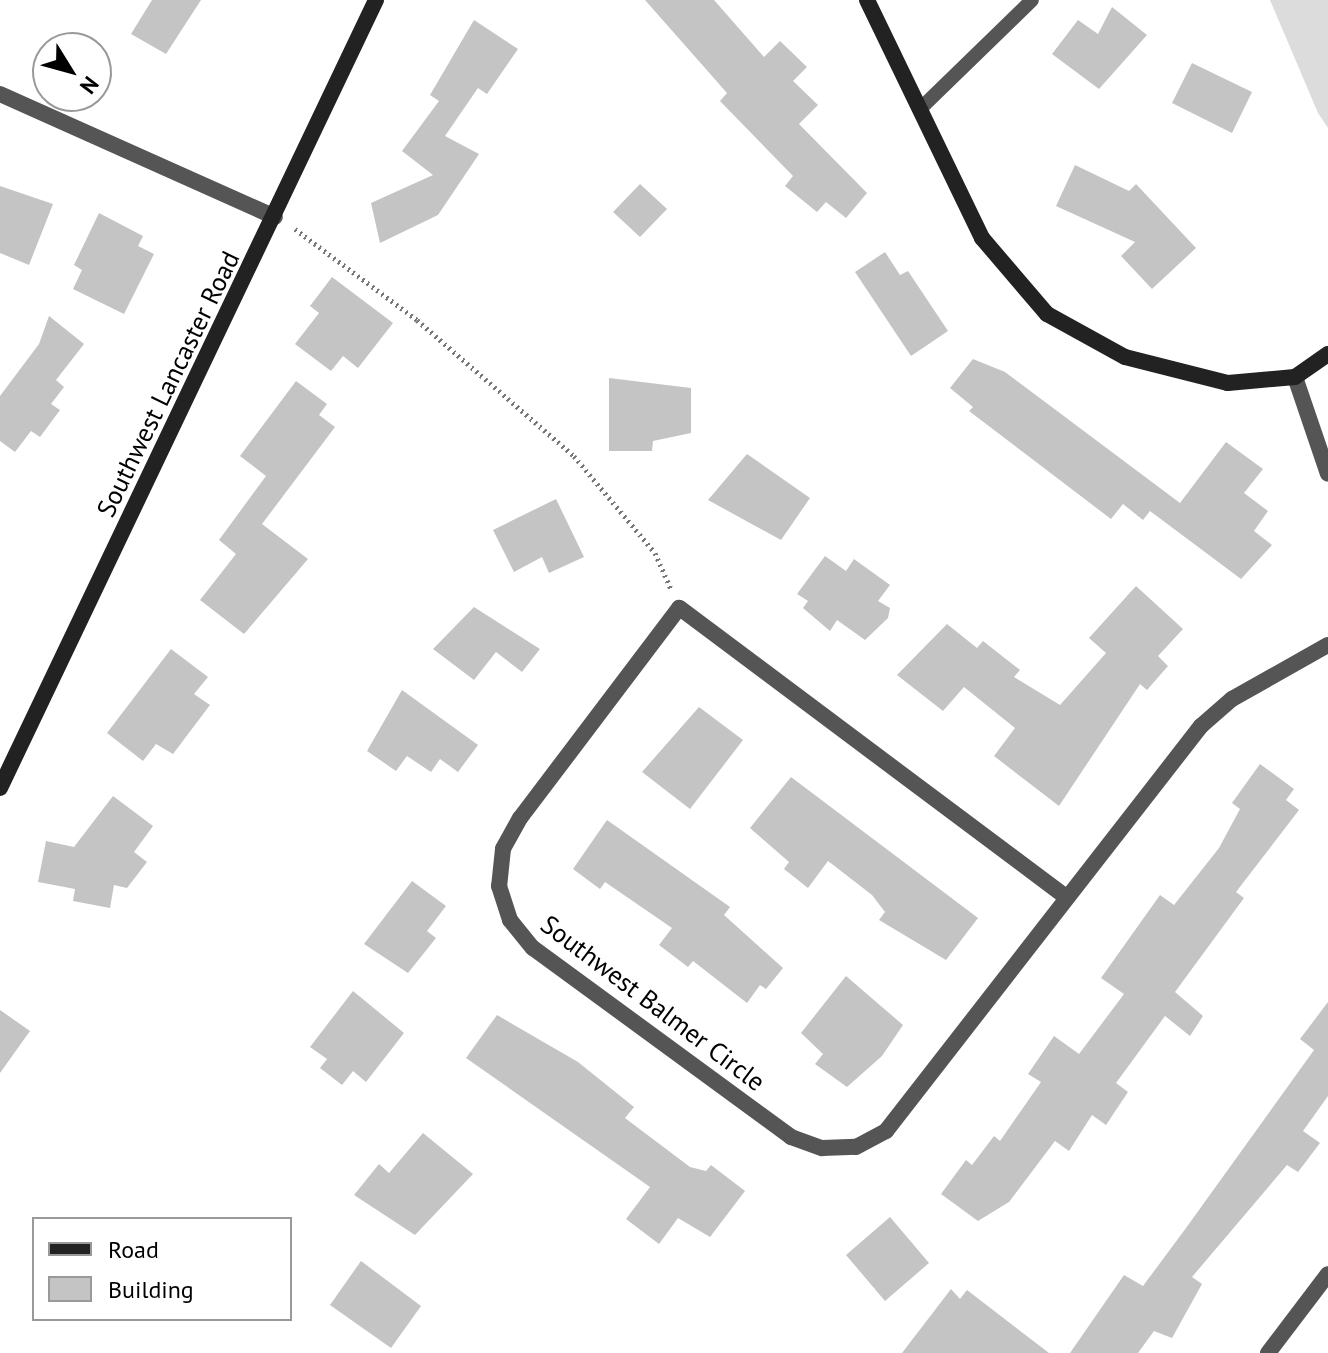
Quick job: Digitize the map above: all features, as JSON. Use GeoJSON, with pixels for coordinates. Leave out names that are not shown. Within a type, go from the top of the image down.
{"type":"FeatureCollection","features":[{"type":"Feature","properties":{"kind":"street","name":"Southwest Lancaster Road"},"geometry":{"type":"LineString","coordinates":[[0,788],[376,0]]}},
{"type":"Feature","properties":{"kind":"street"},"geometry":{"type":"LineString","coordinates":[[867,0],[997,262],[1047,314],[1111,351],[1179,375],[1228,383],[1295,377],[1328,354]]}},
{"type":"Feature","properties":{"kind":"street"},"geometry":{"type":"LineString","coordinates":[[0,94],[275,217]]}},
{"type":"Feature","properties":{"kind":"street"},"geometry":{"type":"LineString","coordinates":[[1295,377],[1328,474]]}},
{"type":"Feature","properties":{"kind":"street"},"geometry":{"type":"LineString","coordinates":[[679,608],[1066,897]]}},
{"type":"Feature","properties":{"kind":"street","name":"Southwest Balmer Circle"},"geometry":{"type":"LineString","coordinates":[[679,608],[503,849],[499,886],[510,920],[533,948],[791,1137],[822,1148],[856,1147],[886,1131],[1201,726],[1232,699],[1328,645]]}},
{"type":"Feature","properties":{"kind":"street"},"geometry":{"type":"LineString","coordinates":[[1268,1353],[1328,1274]]}},
{"type":"Feature","properties":{"kind":"lane"},"geometry":{"type":"LineString","coordinates":[[920,109],[1032,0]]}},
{"type":"Feature","properties":{"kind":"path"},"geometry":{"type":"LineString","coordinates":[[298,231],[417,320],[574,456],[655,553],[679,608]]}},
{"type":"Feature","properties":{"kind":"shaded area"},"geometry":{"type":"Polygon","coordinates":[[[1270,0],[1328,0],[1328,128],[1318,113],[1270,0]]]}},
{"type":"Feature","properties":{"kind":"building"},"geometry":{"type":"Polygon","coordinates":[[[152,0],[201,0],[166,54],[131,34],[152,0]]]}},
{"type":"Feature","properties":{"kind":"building"},"geometry":{"type":"Polygon","coordinates":[[[645,0],[714,0],[764,57],[780,41],[807,67],[793,81],[818,105],[799,124],[867,193],[846,218],[826,202],[817,212],[785,186],[793,176],[720,101],[727,93],[645,0]]]}},
{"type":"Feature","properties":{"kind":"building"},"geometry":{"type":"Polygon","coordinates":[[[1112,7],[1147,35],[1099,89],[1052,54],[1078,20],[1098,34],[1112,7]]]}},
{"type":"Feature","properties":{"kind":"building"},"geometry":{"type":"Polygon","coordinates":[[[474,20],[518,49],[487,94],[478,88],[445,136],[479,154],[438,215],[380,243],[371,203],[433,175],[402,151],[439,101],[430,95],[474,20]]]}},
{"type":"Feature","properties":{"kind":"building"},"geometry":{"type":"Polygon","coordinates":[[[1192,63],[1252,92],[1232,133],[1172,103],[1192,63]]]}},
{"type":"Feature","properties":{"kind":"building"},"geometry":{"type":"Polygon","coordinates":[[[1075,165],[1129,191],[1136,184],[1196,248],[1152,289],[1121,256],[1135,242],[1056,206],[1075,165]]]}},
{"type":"Feature","properties":{"kind":"building"},"geometry":{"type":"Polygon","coordinates":[[[640,184],[667,209],[640,237],[613,212],[640,184]]]}},
{"type":"Feature","properties":{"kind":"building"},"geometry":{"type":"Polygon","coordinates":[[[0,186],[53,204],[29,265],[0,253],[0,186]]]}},
{"type":"Feature","properties":{"kind":"building"},"geometry":{"type":"Polygon","coordinates":[[[99,213],[143,236],[138,246],[154,254],[124,314],[73,289],[82,270],[74,265],[99,213]]]}},
{"type":"Feature","properties":{"kind":"building"},"geometry":{"type":"Polygon","coordinates":[[[885,252],[900,275],[908,271],[948,331],[911,356],[855,272],[885,252]]]}},
{"type":"Feature","properties":{"kind":"building"},"geometry":{"type":"Polygon","coordinates":[[[332,277],[393,323],[358,368],[343,356],[331,371],[295,344],[319,313],[310,306],[332,277]]]}},
{"type":"Feature","properties":{"kind":"building"},"geometry":{"type":"Polygon","coordinates":[[[49,316],[84,344],[56,380],[64,387],[51,404],[60,410],[40,437],[31,431],[15,452],[0,441],[0,396],[39,344],[49,316]]]}},
{"type":"Feature","properties":{"kind":"building"},"geometry":{"type":"Polygon","coordinates":[[[973,359],[1005,372],[1180,503],[1226,442],[1263,469],[1244,493],[1268,511],[1254,531],[1272,545],[1241,579],[1150,511],[1143,520],[1123,504],[1111,519],[969,411],[973,407],[950,388],[973,359]]]}},
{"type":"Feature","properties":{"kind":"building"},"geometry":{"type":"Polygon","coordinates":[[[609,378],[691,388],[691,433],[653,441],[652,451],[609,451],[609,378]]]}},
{"type":"Feature","properties":{"kind":"building"},"geometry":{"type":"Polygon","coordinates":[[[296,381],[327,404],[319,415],[335,427],[262,524],[308,559],[244,634],[200,600],[236,554],[219,540],[266,476],[240,456],[296,381]]]}},
{"type":"Feature","properties":{"kind":"building"},"geometry":{"type":"Polygon","coordinates":[[[747,454],[810,498],[781,540],[708,500],[747,454]]]}},
{"type":"Feature","properties":{"kind":"building"},"geometry":{"type":"Polygon","coordinates":[[[556,499],[584,557],[549,573],[542,557],[514,572],[493,530],[556,499]]]}},
{"type":"Feature","properties":{"kind":"building"},"geometry":{"type":"Polygon","coordinates":[[[825,556],[846,571],[854,559],[890,585],[878,601],[890,608],[888,618],[865,640],[837,620],[830,631],[803,608],[808,601],[797,594],[825,556]]]}},
{"type":"Feature","properties":{"kind":"building"},"geometry":{"type":"Polygon","coordinates":[[[1136,586],[1183,629],[1158,656],[1168,666],[1147,690],[1140,684],[1059,806],[994,756],[1015,728],[964,687],[943,711],[897,675],[947,624],[977,648],[983,641],[1020,670],[1014,677],[1060,705],[1106,653],[1089,638],[1136,586]]]}},
{"type":"Feature","properties":{"kind":"building"},"geometry":{"type":"Polygon","coordinates":[[[474,607],[540,649],[522,672],[496,652],[474,680],[433,649],[474,607]]]}},
{"type":"Feature","properties":{"kind":"building"},"geometry":{"type":"Polygon","coordinates":[[[171,649],[208,677],[194,694],[210,705],[173,754],[156,744],[143,761],[107,733],[171,649]]]}},
{"type":"Feature","properties":{"kind":"building"},"geometry":{"type":"Polygon","coordinates":[[[402,690],[478,745],[458,772],[440,759],[431,772],[407,756],[396,771],[367,751],[402,690]]]}},
{"type":"Feature","properties":{"kind":"building"},"geometry":{"type":"Polygon","coordinates":[[[699,707],[743,740],[690,809],[642,772],[699,707]]]}},
{"type":"Feature","properties":{"kind":"building"},"geometry":{"type":"Polygon","coordinates":[[[1260,764],[1294,789],[1286,800],[1299,810],[1236,892],[1244,898],[1175,992],[1203,1016],[1190,1036],[1165,1016],[1116,1083],[1128,1092],[1106,1125],[1092,1115],[1069,1151],[1055,1141],[1009,1202],[978,1221],[941,1194],[966,1160],[972,1165],[994,1136],[1000,1141],[1041,1082],[1028,1074],[1054,1036],[1079,1054],[1124,994],[1101,978],[1160,895],[1174,905],[1219,848],[1240,809],[1232,803],[1260,764]]]}},
{"type":"Feature","properties":{"kind":"building"},"geometry":{"type":"Polygon","coordinates":[[[791,777],[978,918],[946,960],[879,920],[885,912],[872,895],[828,861],[808,888],[784,869],[789,862],[750,828],[791,777]]]}},
{"type":"Feature","properties":{"kind":"building"},"geometry":{"type":"Polygon","coordinates":[[[113,796],[153,826],[134,852],[147,862],[127,888],[114,885],[110,908],[73,901],[75,889],[38,882],[46,841],[74,847],[113,796]]]}},
{"type":"Feature","properties":{"kind":"building"},"geometry":{"type":"Polygon","coordinates":[[[607,820],[730,907],[724,915],[783,968],[766,989],[760,985],[747,1003],[693,961],[688,967],[659,945],[672,928],[605,882],[600,889],[573,869],[607,820]]]}},
{"type":"Feature","properties":{"kind":"building"},"geometry":{"type":"Polygon","coordinates":[[[412,881],[446,906],[427,931],[436,938],[408,973],[364,944],[412,881]]]}},
{"type":"Feature","properties":{"kind":"building"},"geometry":{"type":"Polygon","coordinates":[[[846,976],[903,1025],[882,1056],[847,1087],[815,1064],[823,1054],[801,1033],[846,976]]]}},
{"type":"Feature","properties":{"kind":"building"},"geometry":{"type":"Polygon","coordinates":[[[353,991],[404,1033],[366,1082],[353,1071],[342,1085],[320,1068],[327,1059],[310,1047],[353,991]]]}},
{"type":"Feature","properties":{"kind":"building"},"geometry":{"type":"Polygon","coordinates":[[[1328,1002],[1328,1096],[1303,1131],[1320,1143],[1298,1172],[1287,1165],[1192,1277],[1202,1284],[1172,1338],[1154,1331],[1138,1353],[1070,1353],[1124,1275],[1143,1286],[1186,1228],[1314,1050],[1300,1039],[1328,1002]]]}},
{"type":"Feature","properties":{"kind":"building"},"geometry":{"type":"Polygon","coordinates":[[[0,1010],[30,1031],[0,1073],[0,1010]]]}},
{"type":"Feature","properties":{"kind":"building"},"geometry":{"type":"Polygon","coordinates":[[[497,1015],[578,1062],[634,1107],[625,1118],[690,1167],[706,1171],[711,1165],[745,1191],[710,1237],[678,1218],[659,1244],[626,1219],[650,1187],[466,1058],[497,1015]]]}},
{"type":"Feature","properties":{"kind":"building"},"geometry":{"type":"Polygon","coordinates":[[[423,1133],[473,1174],[415,1235],[354,1195],[379,1164],[389,1173],[423,1133]]]}},
{"type":"Feature","properties":{"kind":"building"},"geometry":{"type":"Polygon","coordinates":[[[890,1217],[929,1263],[885,1301],[846,1255],[890,1217]]]}},
{"type":"Feature","properties":{"kind":"building"},"geometry":{"type":"Polygon","coordinates":[[[361,1261],[421,1306],[391,1348],[330,1305],[361,1261]]]}},
{"type":"Feature","properties":{"kind":"building"},"geometry":{"type":"Polygon","coordinates":[[[951,1289],[960,1299],[967,1290],[1049,1353],[902,1353],[951,1289]]]}}]}
